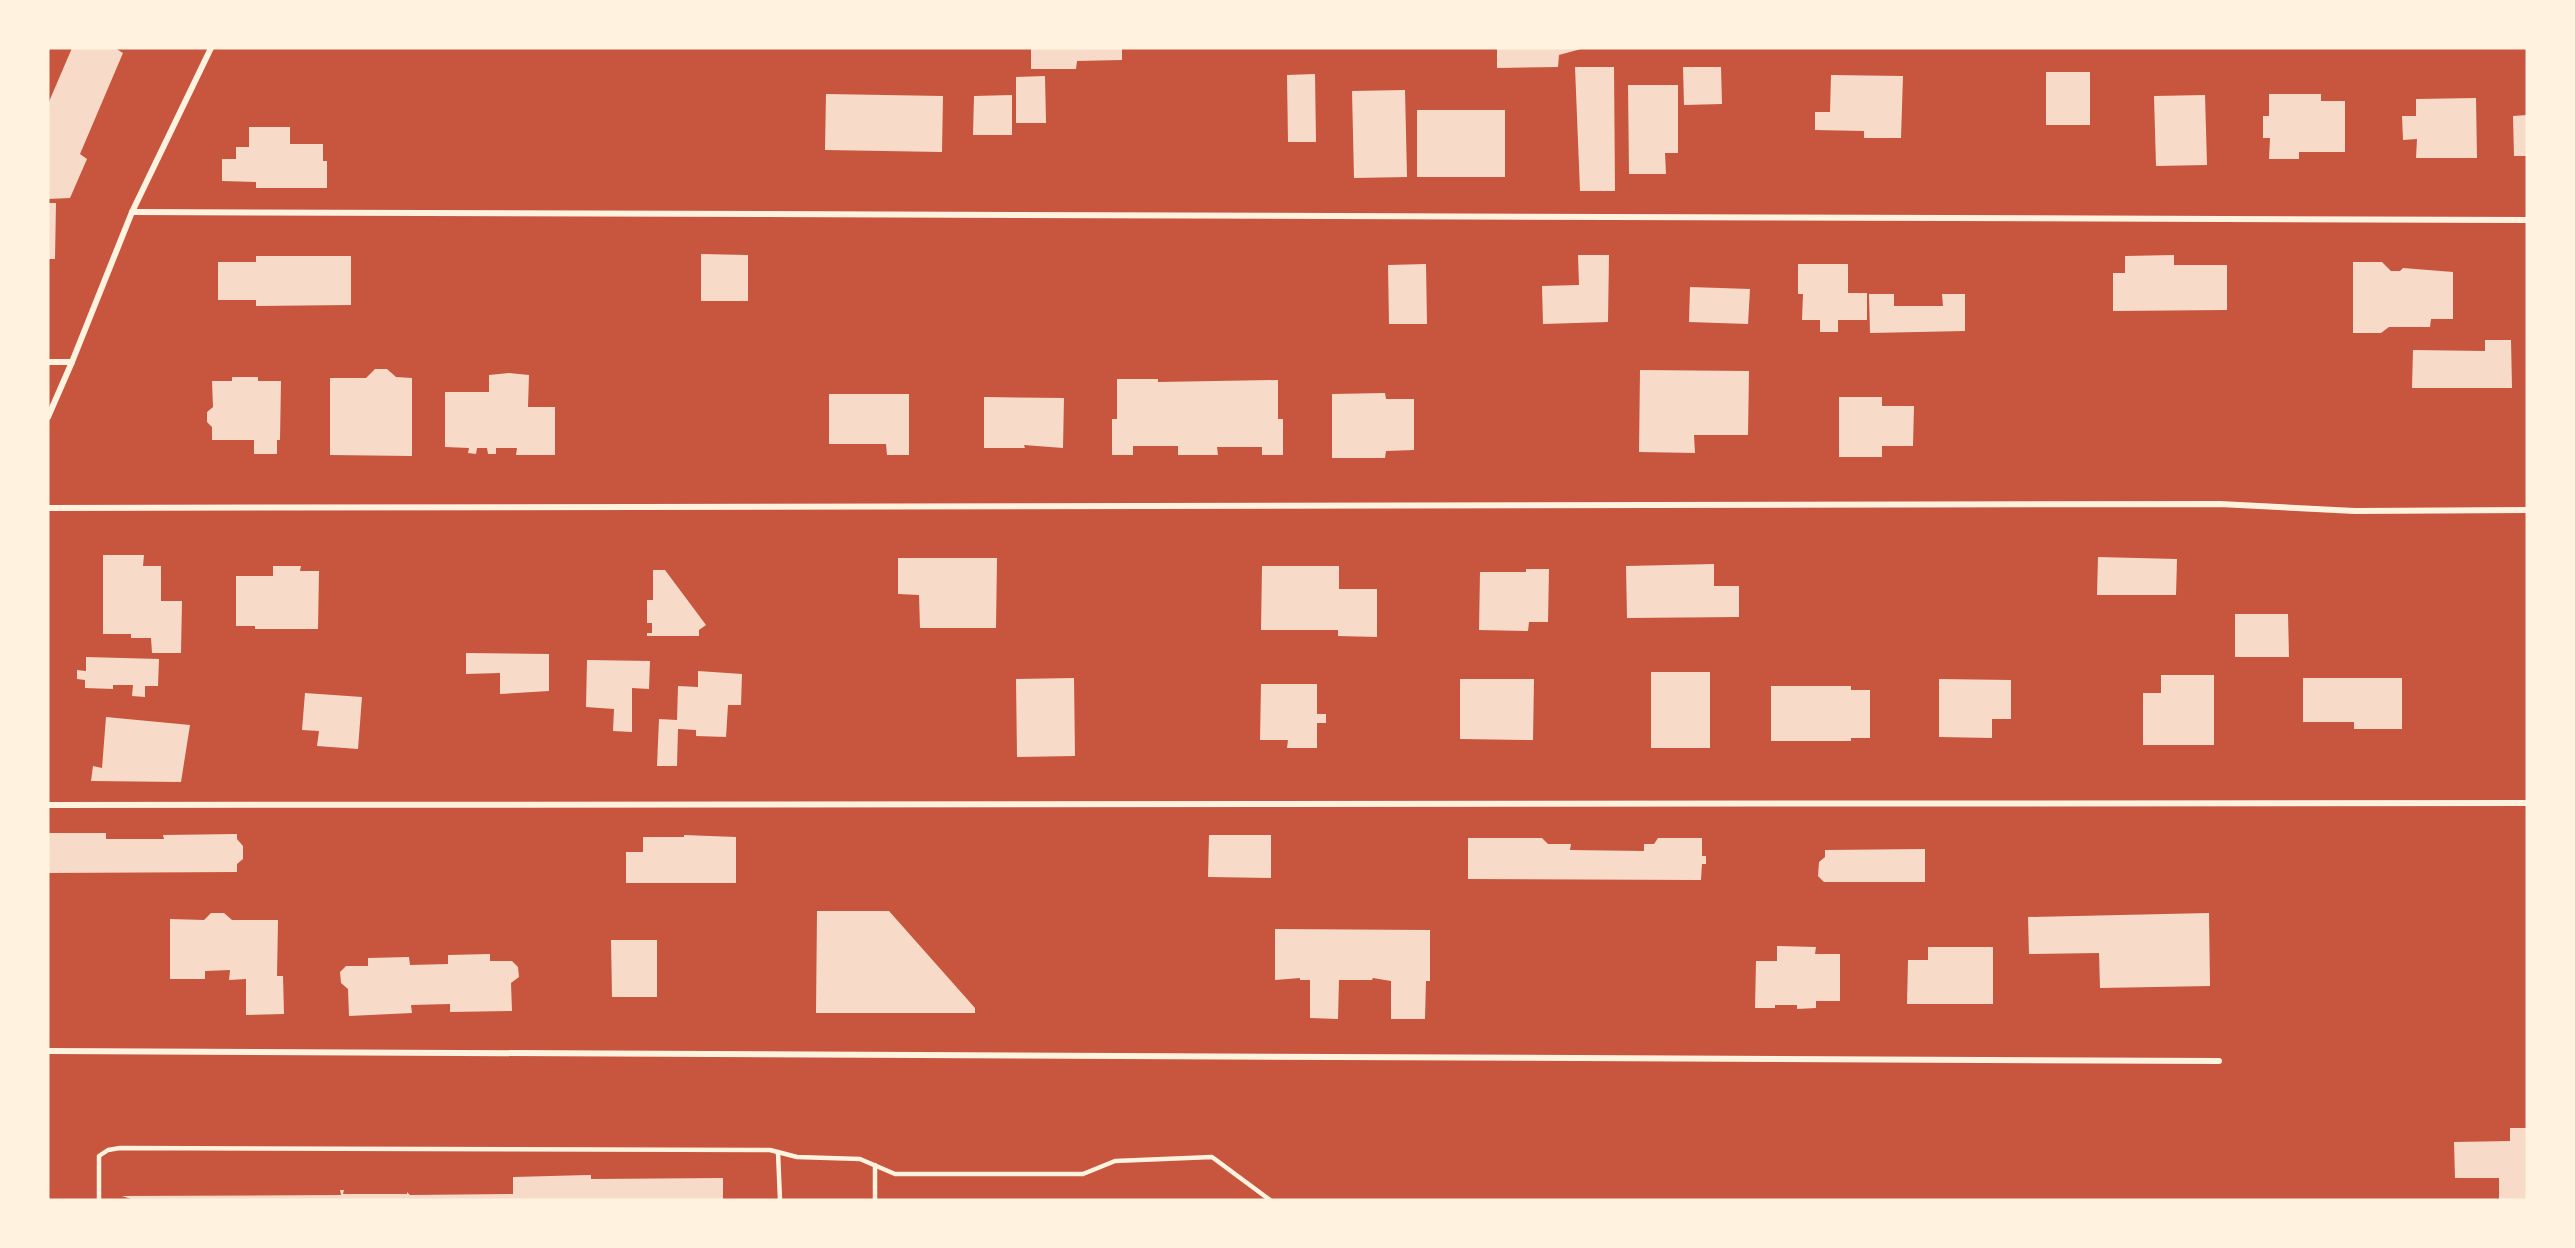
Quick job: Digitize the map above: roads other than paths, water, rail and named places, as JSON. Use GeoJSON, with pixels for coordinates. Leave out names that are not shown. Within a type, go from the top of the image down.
{"type":"FeatureCollection","features":[{"type":"Feature","properties":{"kind":"street"},"geometry":{"type":"LineString","coordinates":[[48,417],[132,212],[211,48]]}},
{"type":"Feature","properties":{"kind":"street"},"geometry":{"type":"LineString","coordinates":[[132,212],[2527,219]]}},
{"type":"Feature","properties":{"kind":"street"},"geometry":{"type":"LineString","coordinates":[[48,362],[72,362]]}},
{"type":"Feature","properties":{"kind":"street"},"geometry":{"type":"LineString","coordinates":[[48,508],[2220,504],[2355,511],[2527,510]]}},
{"type":"Feature","properties":{"kind":"street"},"geometry":{"type":"LineString","coordinates":[[48,806],[2527,803]]}},
{"type":"Feature","properties":{"kind":"street"},"geometry":{"type":"LineString","coordinates":[[48,1051],[2219,1061]]}},
{"type":"Feature","properties":{"kind":"lane"},"geometry":{"type":"LineString","coordinates":[[99,1200],[99,1156],[108,1150],[120,1148],[778,1152],[797,1157],[860,1159],[895,1173],[1083,1174],[1115,1161],[1212,1156],[1270,1200]]}},
{"type":"Feature","properties":{"kind":"lane"},"geometry":{"type":"LineString","coordinates":[[778,1152],[780,1200]]}},
{"type":"Feature","properties":{"kind":"lane"},"geometry":{"type":"LineString","coordinates":[[875,1165],[875,1200]]}}]}
